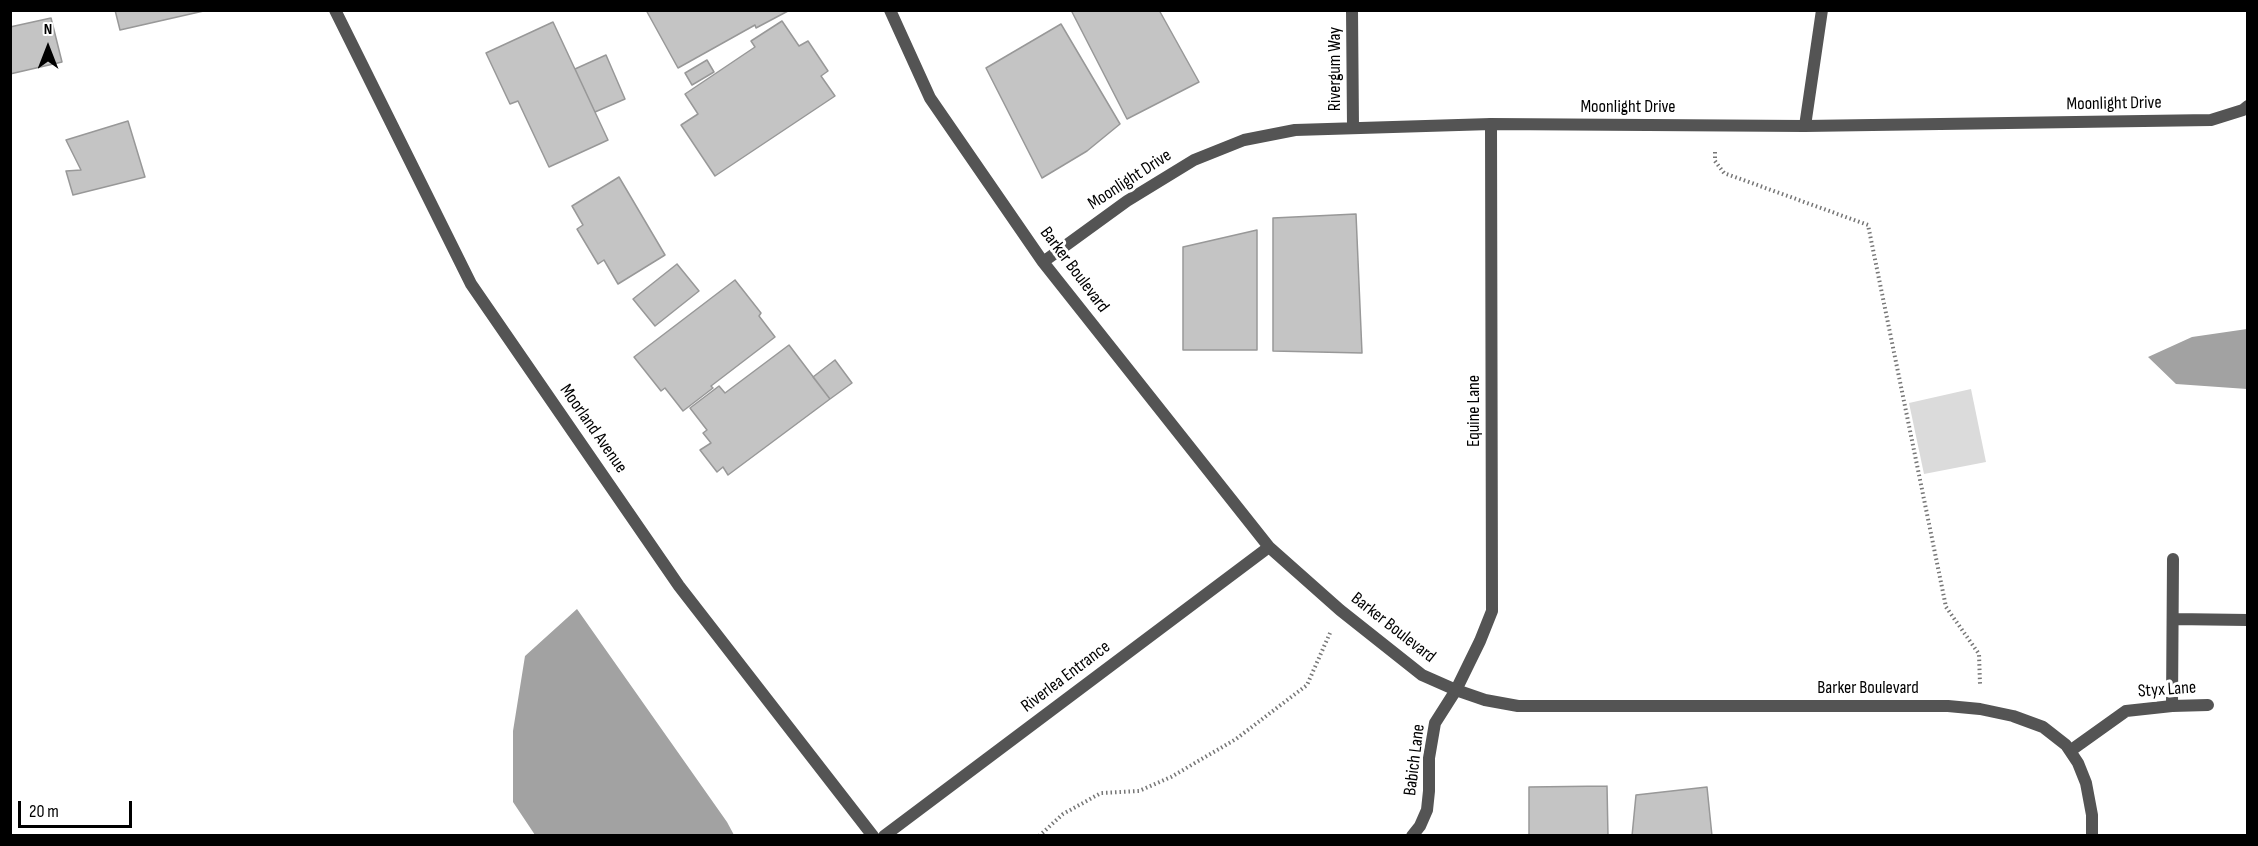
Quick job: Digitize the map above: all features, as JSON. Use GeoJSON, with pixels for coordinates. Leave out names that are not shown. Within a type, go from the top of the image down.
{"type":"FeatureCollection","features":[{"type":"Feature","properties":{"kind":"street","name":"Moorland Avenue"},"geometry":{"type":"LineString","coordinates":[[335,10],[471,284],[679,586],[873,836]]}},
{"type":"Feature","properties":{"kind":"street","name":"Barker Boulevard"},"geometry":{"type":"LineString","coordinates":[[890,10],[930,98],[1043,262],[1269,547],[1340,610],[1422,675],[1485,700],[1518,706],[1948,706],[1980,709],[2013,716],[2043,727],[2070,751],[2078,763],[2086,783],[2092,816],[2092,836]]}},
{"type":"Feature","properties":{"kind":"street","name":"Rivergum Way"},"geometry":{"type":"LineString","coordinates":[[1352,10],[1353,127]]}},
{"type":"Feature","properties":{"kind":"street"},"geometry":{"type":"LineString","coordinates":[[1804,126],[1822,10]]}},
{"type":"Feature","properties":{"kind":"street","name":"Moonlight Drive"},"geometry":{"type":"LineString","coordinates":[[1043,262],[1127,201],[1194,160],[1244,140],[1295,130],[1491,124],[1804,126],[2211,120],[2243,110],[2247,106]]}},
{"type":"Feature","properties":{"kind":"street","name":"Equine Lane"},"geometry":{"type":"LineString","coordinates":[[1456,690],[1492,611],[1491,124]]}},
{"type":"Feature","properties":{"kind":"street","name":"Riverlea Entrance"},"geometry":{"type":"LineString","coordinates":[[884,836],[1269,547]]}},
{"type":"Feature","properties":{"kind":"street"},"geometry":{"type":"LineString","coordinates":[[2172,706],[2173,559]]}},
{"type":"Feature","properties":{"kind":"street"},"geometry":{"type":"LineString","coordinates":[[2173,619],[2247,620]]}},
{"type":"Feature","properties":{"kind":"street","name":"Babich Lane"},"geometry":{"type":"LineString","coordinates":[[1412,836],[1420,826],[1427,810],[1435,723],[1456,690]]}},
{"type":"Feature","properties":{"kind":"street","name":"Styx Lane"},"geometry":{"type":"LineString","coordinates":[[2070,751],[2126,711],[2208,705]]}},
{"type":"Feature","properties":{"kind":"path"},"geometry":{"type":"LineString","coordinates":[[1715,126],[1715,161],[1724,173],[1868,225],[1946,607],[1979,654],[1980,709]]}},
{"type":"Feature","properties":{"kind":"path"},"geometry":{"type":"LineString","coordinates":[[1039,836],[1063,814],[1101,794],[1139,791],[1171,777],[1236,739],[1307,685],[1340,610]]}},
{"type":"Feature","properties":{"kind":"shaded area"},"geometry":{"type":"Polygon","coordinates":[[[2247,329],[2247,389],[2176,384],[2148,357],[2192,337],[2247,329]]]}},
{"type":"Feature","properties":{"kind":"shaded area"},"geometry":{"type":"Polygon","coordinates":[[[1971,389],[1986,462],[1924,474],[1909,403],[1971,389]]]}},
{"type":"Feature","properties":{"kind":"shaded area"},"geometry":{"type":"Polygon","coordinates":[[[577,609],[734,835],[535,835],[513,802],[513,731],[525,656],[577,609]]]}},
{"type":"Feature","properties":{"kind":"building"},"geometry":{"type":"Polygon","coordinates":[[[115,10],[208,10],[120,30],[115,10]]]}},
{"type":"Feature","properties":{"kind":"building"},"geometry":{"type":"Polygon","coordinates":[[[646,10],[788,11],[756,28],[755,25],[678,68],[646,10]]]}},
{"type":"Feature","properties":{"kind":"building"},"geometry":{"type":"Polygon","coordinates":[[[1071,10],[1159,10],[1199,82],[1127,119],[1071,10]]]}},
{"type":"Feature","properties":{"kind":"building"},"geometry":{"type":"Polygon","coordinates":[[[51,18],[62,62],[10,74],[10,27],[51,18]]]}},
{"type":"Feature","properties":{"kind":"building"},"geometry":{"type":"Polygon","coordinates":[[[782,21],[799,46],[808,41],[828,71],[821,76],[835,96],[715,176],[681,125],[698,114],[685,94],[755,47],[751,41],[782,21]]]}},
{"type":"Feature","properties":{"kind":"building"},"geometry":{"type":"Polygon","coordinates":[[[553,22],[608,140],[549,167],[518,101],[510,104],[486,53],[553,22]]]}},
{"type":"Feature","properties":{"kind":"building"},"geometry":{"type":"Polygon","coordinates":[[[1061,24],[1120,124],[1087,151],[1042,178],[986,68],[1061,24]]]}},
{"type":"Feature","properties":{"kind":"building"},"geometry":{"type":"Polygon","coordinates":[[[606,55],[625,99],[595,112],[575,69],[606,55]]]}},
{"type":"Feature","properties":{"kind":"building"},"geometry":{"type":"Polygon","coordinates":[[[707,60],[714,72],[692,85],[685,73],[707,60]]]}},
{"type":"Feature","properties":{"kind":"building"},"geometry":{"type":"Polygon","coordinates":[[[128,121],[145,177],[73,195],[66,171],[81,170],[66,140],[128,121]]]}},
{"type":"Feature","properties":{"kind":"building"},"geometry":{"type":"Polygon","coordinates":[[[619,177],[665,255],[618,284],[604,260],[598,264],[577,229],[583,225],[572,206],[619,177]]]}},
{"type":"Feature","properties":{"kind":"building"},"geometry":{"type":"Polygon","coordinates":[[[1356,214],[1362,353],[1273,351],[1273,218],[1356,214]]]}},
{"type":"Feature","properties":{"kind":"building"},"geometry":{"type":"Polygon","coordinates":[[[1257,230],[1257,350],[1183,350],[1183,247],[1257,230]]]}},
{"type":"Feature","properties":{"kind":"building"},"geometry":{"type":"Polygon","coordinates":[[[677,264],[699,291],[655,326],[633,299],[677,264]]]}},
{"type":"Feature","properties":{"kind":"building"},"geometry":{"type":"Polygon","coordinates":[[[735,280],[761,313],[759,316],[775,337],[711,386],[713,388],[683,411],[665,388],[661,391],[634,357],[735,280]]]}},
{"type":"Feature","properties":{"kind":"building"},"geometry":{"type":"Polygon","coordinates":[[[789,345],[830,399],[728,475],[723,467],[717,472],[700,450],[711,443],[703,433],[707,430],[690,408],[719,386],[725,393],[789,345]]]}},
{"type":"Feature","properties":{"kind":"building"},"geometry":{"type":"Polygon","coordinates":[[[835,360],[852,383],[830,399],[813,377],[835,360]]]}},
{"type":"Feature","properties":{"kind":"building"},"geometry":{"type":"Polygon","coordinates":[[[1607,786],[1608,836],[1529,836],[1529,787],[1607,786]]]}},
{"type":"Feature","properties":{"kind":"building"},"geometry":{"type":"Polygon","coordinates":[[[1707,787],[1712,836],[1632,836],[1636,795],[1707,787]]]}}]}
